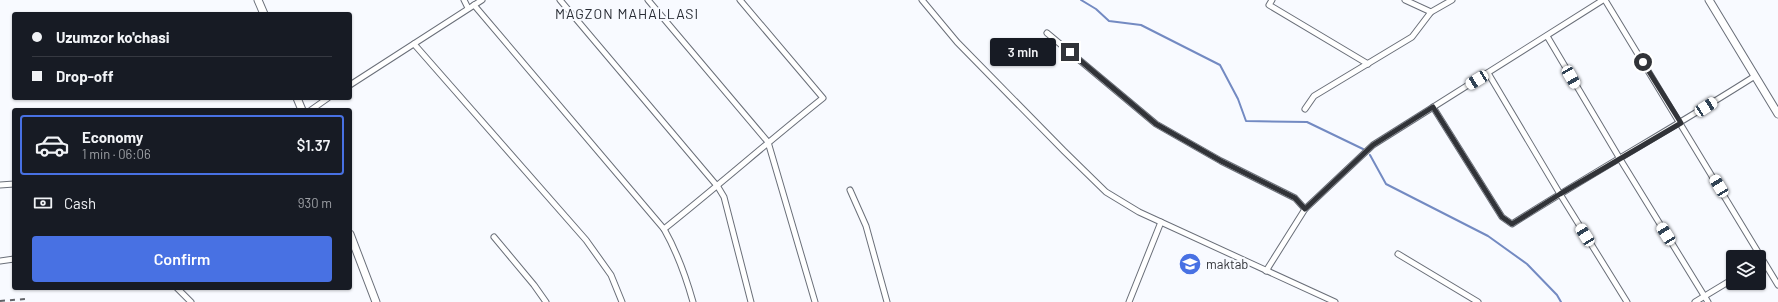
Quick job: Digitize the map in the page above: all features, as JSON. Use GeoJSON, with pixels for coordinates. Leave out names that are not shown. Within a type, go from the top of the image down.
{"type":"FeatureCollection","features":[{"type":"Feature","properties":{"kind":"main road"},"geometry":{"type":"LineString","coordinates":[[258,0],[263,12]]}},
{"type":"Feature","properties":{"kind":"main road"},"geometry":{"type":"LineString","coordinates":[[1709,0],[1778,114]]}},
{"type":"Feature","properties":{"kind":"main road"},"geometry":{"type":"LineString","coordinates":[[352,239],[376,302]]}},
{"type":"Feature","properties":{"kind":"street"},"geometry":{"type":"LineString","coordinates":[[464,0],[468,8]]}},
{"type":"Feature","properties":{"kind":"street"},"geometry":{"type":"LineString","coordinates":[[352,84],[482,0]]}},
{"type":"Feature","properties":{"kind":"street"},"geometry":{"type":"LineString","coordinates":[[560,0],[718,187],[724,197],[751,302]]}},
{"type":"Feature","properties":{"kind":"street"},"geometry":{"type":"LineString","coordinates":[[648,0],[768,142],[815,302]]}},
{"type":"Feature","properties":{"kind":"street"},"geometry":{"type":"LineString","coordinates":[[664,229],[718,187],[768,142],[823,98],[740,0]]}},
{"type":"Feature","properties":{"kind":"street"},"geometry":{"type":"LineString","coordinates":[[922,0],[957,42],[1106,192],[1139,212],[1335,302]]}},
{"type":"Feature","properties":{"kind":"street"},"geometry":{"type":"LineString","coordinates":[[1272,0],[1269,5],[1368,64]]}},
{"type":"Feature","properties":{"kind":"street"},"geometry":{"type":"LineString","coordinates":[[1405,0],[1431,12]]}},
{"type":"Feature","properties":{"kind":"street"},"geometry":{"type":"LineString","coordinates":[[1305,109],[1314,96],[1412,37],[1431,12],[1452,0]]}},
{"type":"Feature","properties":{"kind":"street"},"geometry":{"type":"LineString","coordinates":[[1266,270],[1305,209],[1373,145],[1604,0],[1681,123],[1754,250]]}},
{"type":"Feature","properties":{"kind":"street"},"geometry":{"type":"LineString","coordinates":[[474,5],[664,229],[671,241],[685,274],[693,302]]}},
{"type":"Feature","properties":{"kind":"street"},"geometry":{"type":"LineString","coordinates":[[1047,33],[1156,124],[1221,161],[1295,198],[1305,209]]}},
{"type":"Feature","properties":{"kind":"street"},"geometry":{"type":"LineString","coordinates":[[1547,36],[1620,159],[1708,302]]}},
{"type":"Feature","properties":{"kind":"street"},"geometry":{"type":"LineString","coordinates":[[414,44],[586,240],[611,276],[622,302]]}},
{"type":"Feature","properties":{"kind":"street"},"geometry":{"type":"LineString","coordinates":[[1488,73],[1560,194],[1627,302]]}},
{"type":"Feature","properties":{"kind":"street"},"geometry":{"type":"LineString","coordinates":[[1433,107],[1502,217],[1512,224],[1681,123],[1755,76]]}},
{"type":"Feature","properties":{"kind":"street"},"geometry":{"type":"LineString","coordinates":[[314,108],[325,100]]}},
{"type":"Feature","properties":{"kind":"street"},"geometry":{"type":"LineString","coordinates":[[0,185],[12,184]]}},
{"type":"Feature","properties":{"kind":"street"},"geometry":{"type":"LineString","coordinates":[[850,190],[866,226],[887,302]]}},
{"type":"Feature","properties":{"kind":"street"},"geometry":{"type":"LineString","coordinates":[[1129,302],[1161,222]]}},
{"type":"Feature","properties":{"kind":"street"},"geometry":{"type":"LineString","coordinates":[[494,237],[534,285],[546,302]]}},
{"type":"Feature","properties":{"kind":"street"},"geometry":{"type":"LineString","coordinates":[[1398,254],[1478,302]]}},
{"type":"Feature","properties":{"kind":"street"},"geometry":{"type":"LineString","coordinates":[[0,261],[12,260]]}},
{"type":"Feature","properties":{"kind":"street"},"geometry":{"type":"LineString","coordinates":[[1766,269],[1778,285]]}},
{"type":"Feature","properties":{"kind":"street"},"geometry":{"type":"LineString","coordinates":[[1695,302],[1726,283]]}},
{"type":"Feature","properties":{"kind":"street"},"geometry":{"type":"LineString","coordinates":[[179,290],[191,302]]}},
{"type":"Feature","properties":{"kind":"waterway"},"geometry":{"type":"LineString","coordinates":[[1081,0],[1096,9],[1109,21],[1141,25],[1220,65],[1238,99],[1246,121],[1307,122],[1363,149]]}},
{"type":"Feature","properties":{"kind":"waterway"},"geometry":{"type":"LineString","coordinates":[[1370,155],[1386,184],[1488,236],[1527,264],[1557,295],[1561,302]]}},
{"type":"Feature","properties":{"kind":"railway"},"geometry":{"type":"LineString","coordinates":[[0,301],[26,299]]}},
{"type":"Feature","properties":{"kind":"place","name":"maktab"},"geometry":{"type":"Point","coordinates":[1190,264]}},
{"type":"Feature","properties":{"kind":"district","name":"MAGZON MAHALLASI"},"geometry":{"type":"Point","coordinates":[627,14]}},
{"type":"Feature","properties":{"kind":"route"},"geometry":{"type":"LineString","coordinates":[[1070,52],[1156,124],[1221,161],[1295,198],[1305,209],[1373,145],[1433,107],[1502,217],[1512,224],[1681,123],[1643,62]]}}]}
